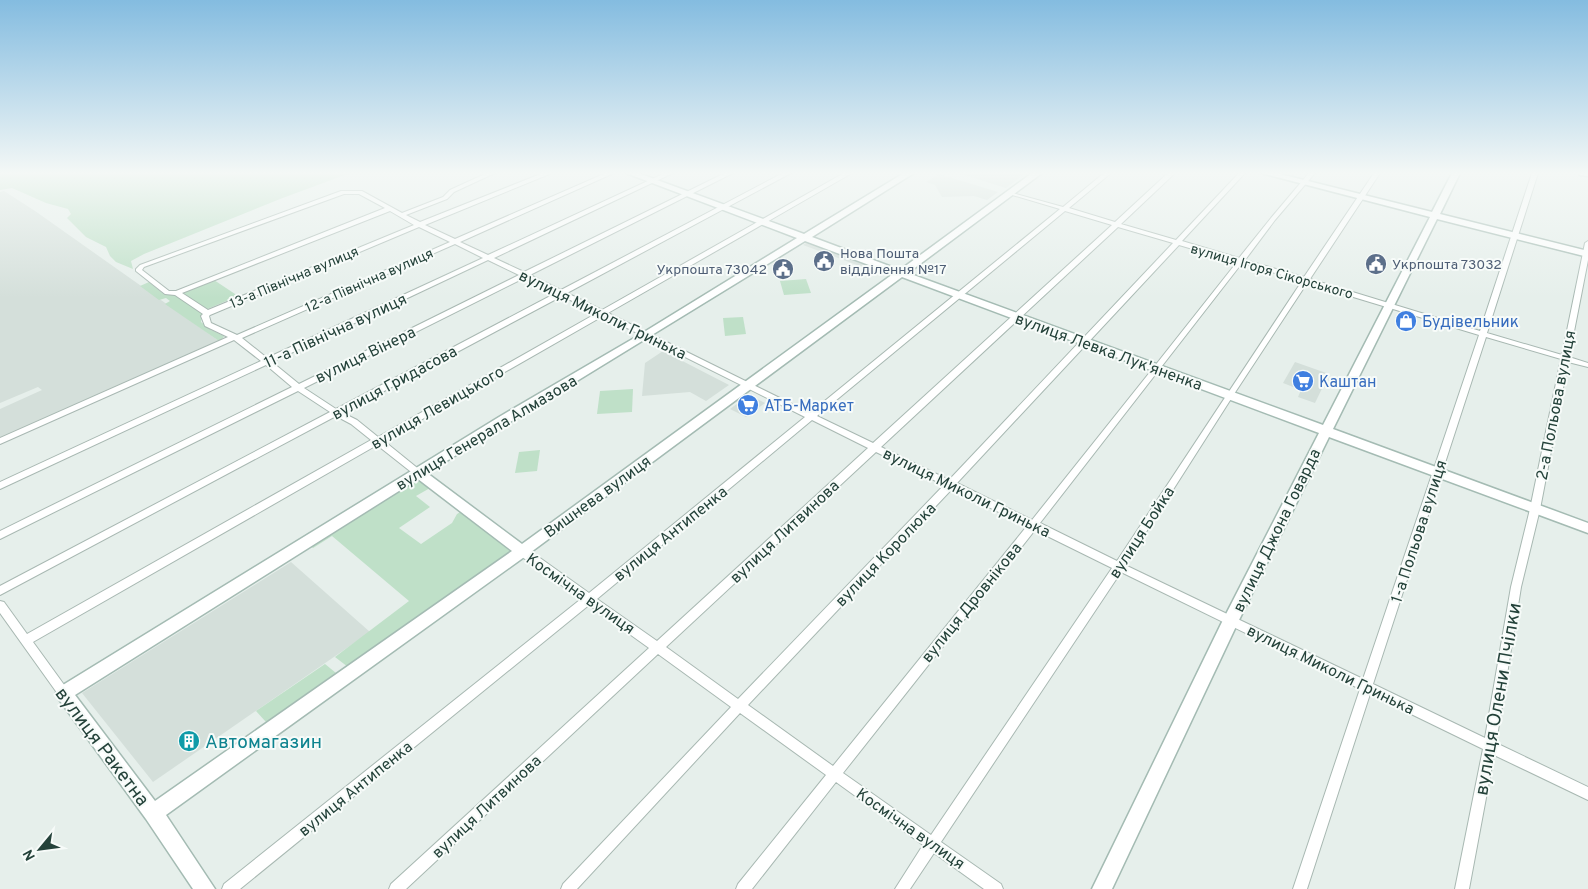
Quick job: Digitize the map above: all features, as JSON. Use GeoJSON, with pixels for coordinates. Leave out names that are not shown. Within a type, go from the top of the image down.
{"type":"FeatureCollection","features":[{"type":"Feature","properties":{"kind":"street","name":"вулиця Миколи Гринька"},"geometry":{"type":"LineString","coordinates":[[138,269],[284,214]]}},
{"type":"Feature","properties":{"kind":"street"},"geometry":{"type":"LineString","coordinates":[[175,293],[375,214]]}},
{"type":"Feature","properties":{"kind":"street","name":"13-а Північна вулиця"},"geometry":{"type":"LineString","coordinates":[[207,313],[444,214]]}},
{"type":"Feature","properties":{"kind":"street","name":"12-а Північна вулиця"},"geometry":{"type":"LineString","coordinates":[[0,441],[517,214]]}},
{"type":"Feature","properties":{"kind":"street","name":"11-а Північна вулиця"},"geometry":{"type":"LineString","coordinates":[[0,486],[582,214]]}},
{"type":"Feature","properties":{"kind":"street","name":"вулиця Вінера"},"geometry":{"type":"LineString","coordinates":[[0,535],[647,214]]}},
{"type":"Feature","properties":{"kind":"street","name":"вулиця Гридасова"},"geometry":{"type":"LineString","coordinates":[[0,591],[712,214]]}},
{"type":"Feature","properties":{"kind":"street","name":"вулиця Левка Лук'яненка"},"geometry":{"type":"LineString","coordinates":[[742,214],[1588,528]]}},
{"type":"Feature","properties":{"kind":"street","name":"вулиця Левицького"},"geometry":{"type":"LineString","coordinates":[[25,640],[776,214]]}},
{"type":"Feature","properties":{"kind":"street","name":"вулиця Генерала Алмазова"},"geometry":{"type":"LineString","coordinates":[[64,693],[418,472],[648,335],[842,214]]}},
{"type":"Feature","properties":{"kind":"street","name":"Вишнева вулиця"},"geometry":{"type":"LineString","coordinates":[[153,813],[522,551],[982,214]]}},
{"type":"Feature","properties":{"kind":"street","name":"вулиця Антипенка"},"geometry":{"type":"LineString","coordinates":[[229,889],[590,598],[1058,214]]}},
{"type":"Feature","properties":{"kind":"street","name":"вулиця Ігоря Сікорського"},"geometry":{"type":"LineString","coordinates":[[1083,214],[1588,365]]}},
{"type":"Feature","properties":{"kind":"street","name":"вулиця Литвинова"},"geometry":{"type":"LineString","coordinates":[[396,889],[1128,214]]}},
{"type":"Feature","properties":{"kind":"street","name":"вулиця Королюка"},"geometry":{"type":"LineString","coordinates":[[568,889],[739,706],[952,484],[1083,341],[1203,214]]}},
{"type":"Feature","properties":{"kind":"street","name":"вулиця Дровнікова"},"geometry":{"type":"LineString","coordinates":[[743,889],[1242,262],[1277,214]]}},
{"type":"Feature","properties":{"kind":"street","name":"вулиця Бойка"},"geometry":{"type":"LineString","coordinates":[[902,889],[1119,566],[1350,214]]}},
{"type":"Feature","properties":{"kind":"street"},"geometry":{"type":"LineString","coordinates":[[1430,214],[1587,254]]}},
{"type":"Feature","properties":{"kind":"street","name":"1-а Польова вулиця"},"geometry":{"type":"LineString","coordinates":[[1300,889],[1522,214]]}},
{"type":"Feature","properties":{"kind":"street","name":"вулиця Миколи Гринька"},"geometry":{"type":"LineString","coordinates":[[401,215],[648,335],[748,386],[1588,794]]}},
{"type":"Feature","properties":{"kind":"street","name":"вулиця Джона Говарда"},"geometry":{"type":"LineString","coordinates":[[1102,889],[1231,620],[1436,216]]}},
{"type":"Feature","properties":{"kind":"street","name":"2-а Польова вулиця"},"geometry":{"type":"LineString","coordinates":[[1535,509],[1588,243]]}},
{"type":"Feature","properties":{"kind":"street","name":"Космічна вулиця"},"geometry":{"type":"LineString","coordinates":[[138,269],[167,293],[175,293],[207,313],[205,316],[208,324],[234,338],[268,362],[298,387],[336,413],[354,422],[522,551],[933,842],[996,889]]}},
{"type":"Feature","properties":{"kind":"street","name":"вулиця Олени Пчілки"},"geometry":{"type":"LineString","coordinates":[[1462,889],[1490,745],[1516,587],[1535,509]]}},
{"type":"Feature","properties":{"kind":"street","name":"вулиця Ракетна"},"geometry":{"type":"LineString","coordinates":[[0,605],[153,813],[205,889]]}},
{"type":"Feature","properties":{"kind":"shaded area"},"geometry":{"type":"Polygon","coordinates":[[[0,214],[40,214],[219,341],[0,438],[0,409],[42,390],[38,387],[0,403],[0,214]]]}},
{"type":"Feature","properties":{"kind":"shaded area"},"geometry":{"type":"Polygon","coordinates":[[[806,243],[887,273],[884,275],[803,245],[806,243]]]}},
{"type":"Feature","properties":{"kind":"shaded area"},"geometry":{"type":"Polygon","coordinates":[[[663,351],[729,385],[706,401],[690,392],[642,396],[645,363],[663,351]]]}},
{"type":"Feature","properties":{"kind":"shaded area"},"geometry":{"type":"Polygon","coordinates":[[[1295,362],[1329,374],[1315,403],[1298,397],[1301,390],[1283,383],[1295,362]]]}},
{"type":"Feature","properties":{"kind":"shaded area","name":"АТБ-Маркет"},"geometry":{"type":"Polygon","coordinates":[[[749,395],[765,403],[746,417],[730,409],[749,395]]]}},
{"type":"Feature","properties":{"kind":"shaded area"},"geometry":{"type":"Polygon","coordinates":[[[291,562],[370,632],[153,782],[82,693],[291,562]]]}},
{"type":"Feature","properties":{"kind":"green space"},"geometry":{"type":"Polygon","coordinates":[[[71,214],[242,214],[144,254],[131,261],[133,269],[116,262],[110,256],[106,247],[86,237],[67,218],[71,214]]]}},
{"type":"Feature","properties":{"kind":"green space"},"geometry":{"type":"Polygon","coordinates":[[[806,279],[811,293],[784,295],[780,281],[806,279]]]}},
{"type":"Feature","properties":{"kind":"green space"},"geometry":{"type":"Polygon","coordinates":[[[214,280],[238,296],[205,310],[182,293],[214,280]]]}},
{"type":"Feature","properties":{"kind":"green space"},"geometry":{"type":"Polygon","coordinates":[[[149,282],[165,295],[176,295],[203,312],[201,322],[211,330],[224,336],[223,338],[219,341],[165,304],[170,301],[166,298],[159,300],[140,286],[149,282]]]}},
{"type":"Feature","properties":{"kind":"green space"},"geometry":{"type":"Polygon","coordinates":[[[743,317],[746,334],[725,336],[723,318],[743,317]]]}},
{"type":"Feature","properties":{"kind":"green space"},"geometry":{"type":"Polygon","coordinates":[[[633,389],[632,412],[597,414],[600,391],[633,389]]]}},
{"type":"Feature","properties":{"kind":"green space"},"geometry":{"type":"Polygon","coordinates":[[[540,450],[537,471],[515,473],[519,452],[540,450]]]}},
{"type":"Feature","properties":{"kind":"green space"},"geometry":{"type":"Polygon","coordinates":[[[417,478],[430,488],[416,496],[430,507],[399,528],[421,544],[452,523],[457,514],[462,511],[514,551],[348,667],[335,657],[409,601],[332,536],[313,548],[309,545],[417,478]]]}},
{"type":"Feature","properties":{"kind":"green space"},"geometry":{"type":"Polygon","coordinates":[[[325,664],[336,673],[266,722],[256,711],[325,664]]]}},
{"type":"Feature","properties":{"kind":"place","name":"Нова Пошта відділення №17"},"geometry":{"type":"Point","coordinates":[824,261]}},
{"type":"Feature","properties":{"kind":"place","name":"Укрпошта 73032"},"geometry":{"type":"Point","coordinates":[1376,264]}},
{"type":"Feature","properties":{"kind":"place","name":"Укрпошта 73042"},"geometry":{"type":"Point","coordinates":[783,269]}},
{"type":"Feature","properties":{"kind":"place","name":"Будівельник"},"geometry":{"type":"Point","coordinates":[1406,321]}},
{"type":"Feature","properties":{"kind":"place","name":"Каштан"},"geometry":{"type":"Point","coordinates":[1303,381]}},
{"type":"Feature","properties":{"kind":"place","name":"АТБ-Маркет"},"geometry":{"type":"Point","coordinates":[748,405]}},
{"type":"Feature","properties":{"kind":"place","name":"Автомагазин"},"geometry":{"type":"Point","coordinates":[189,741]}}]}
